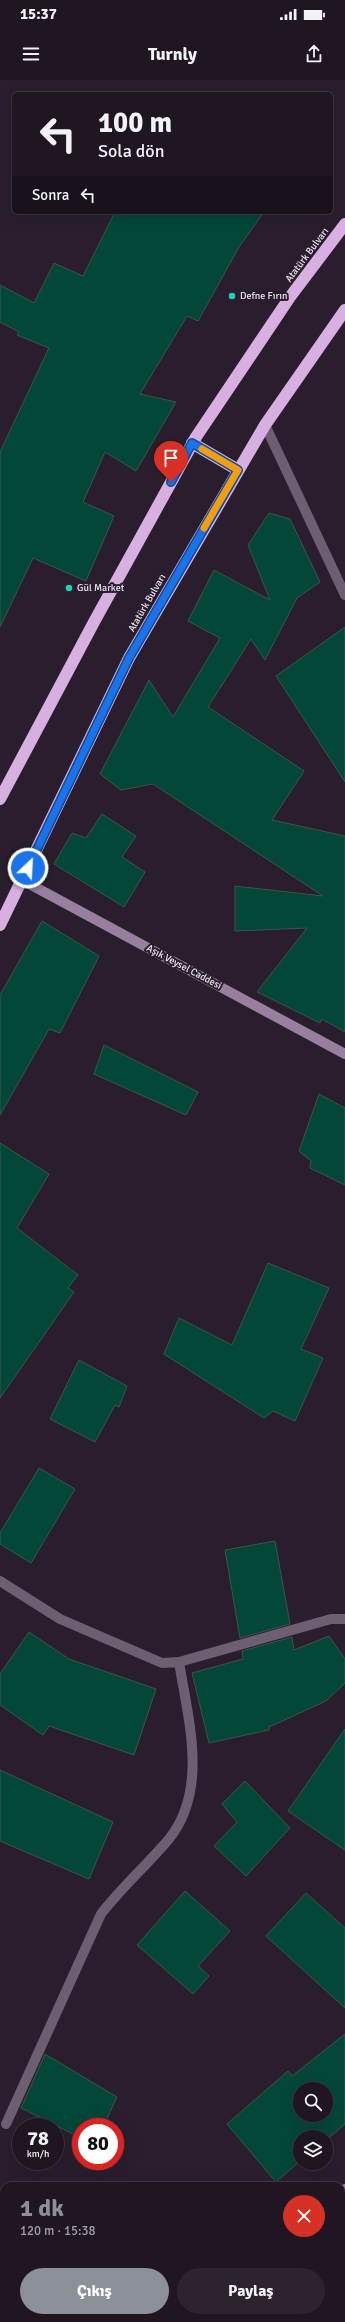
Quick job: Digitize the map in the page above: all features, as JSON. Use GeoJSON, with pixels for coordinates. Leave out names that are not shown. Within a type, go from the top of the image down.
{"type":"FeatureCollection","features":[{"type":"Feature","properties":{"kind":"highway","name":"Atatürk Bulvarı"},"geometry":{"type":"LineString","coordinates":[[0,799],[94,622],[192,443],[286,303],[345,224]]}},
{"type":"Feature","properties":{"kind":"highway","name":"Atatürk Bulvarı"},"geometry":{"type":"LineString","coordinates":[[0,925],[129,658],[238,470],[266,425],[345,310]]}},
{"type":"Feature","properties":{"kind":"highway"},"geometry":{"type":"LineString","coordinates":[[192,443],[238,470]]}},
{"type":"Feature","properties":{"kind":"street"},"geometry":{"type":"LineString","coordinates":[[266,425],[345,595]]}},
{"type":"Feature","properties":{"kind":"street","name":"Aşık Veysel Caddesi"},"geometry":{"type":"LineString","coordinates":[[22,880],[345,1054]]}},
{"type":"Feature","properties":{"kind":"street"},"geometry":{"type":"LineString","coordinates":[[0,1581],[60,1620],[162,1663],[179,1662],[331,1619],[345,1619]]}},
{"type":"Feature","properties":{"kind":"street"},"geometry":{"type":"LineString","coordinates":[[6,2124],[101,1914],[118,1892],[169,1838],[184,1814],[194,1756],[179,1662]]}},
{"type":"Feature","properties":{"kind":"building"},"geometry":{"type":"Polygon","coordinates":[[[114,214],[263,214],[239,247],[198,321],[187,316],[140,394],[176,402],[136,471],[105,452],[83,502],[114,516],[86,581],[33,558],[0,627],[0,452],[49,348],[17,335],[19,332],[0,322],[0,285],[34,303],[54,263],[83,276],[114,214]]]}},
{"type":"Feature","properties":{"kind":"building"},"geometry":{"type":"Polygon","coordinates":[[[269,513],[290,519],[320,582],[297,598],[265,660],[251,639],[208,707],[304,771],[272,820],[345,836],[345,1032],[322,1019],[320,1023],[257,992],[307,928],[235,931],[235,886],[323,896],[153,784],[121,790],[100,774],[149,680],[173,717],[220,638],[188,621],[214,570],[270,600],[248,545],[269,513]]]}},
{"type":"Feature","properties":{"kind":"building"},"geometry":{"type":"Polygon","coordinates":[[[345,627],[345,782],[276,676],[345,627]]]}},
{"type":"Feature","properties":{"kind":"building"},"geometry":{"type":"Polygon","coordinates":[[[102,814],[136,836],[122,857],[145,872],[124,907],[54,864],[72,833],[86,838],[102,814]]]}},
{"type":"Feature","properties":{"kind":"building"},"geometry":{"type":"Polygon","coordinates":[[[42,921],[99,956],[60,1033],[49,1029],[0,1115],[0,995],[42,921]]]}},
{"type":"Feature","properties":{"kind":"building"},"geometry":{"type":"Polygon","coordinates":[[[104,1045],[198,1092],[186,1115],[94,1074],[104,1045]]]}},
{"type":"Feature","properties":{"kind":"building"},"geometry":{"type":"Polygon","coordinates":[[[319,1094],[345,1108],[345,1185],[310,1168],[311,1161],[299,1151],[319,1094]]]}},
{"type":"Feature","properties":{"kind":"building"},"geometry":{"type":"Polygon","coordinates":[[[0,1143],[49,1174],[17,1228],[78,1275],[68,1288],[74,1292],[0,1398],[0,1143]]]}},
{"type":"Feature","properties":{"kind":"building"},"geometry":{"type":"Polygon","coordinates":[[[268,1263],[329,1288],[301,1349],[323,1358],[295,1421],[273,1411],[264,1418],[164,1354],[179,1318],[232,1345],[268,1263]]]}},
{"type":"Feature","properties":{"kind":"building"},"geometry":{"type":"Polygon","coordinates":[[[79,1360],[127,1386],[119,1407],[115,1405],[95,1442],[50,1419],[79,1360]]]}},
{"type":"Feature","properties":{"kind":"building"},"geometry":{"type":"Polygon","coordinates":[[[39,1468],[75,1489],[31,1563],[0,1544],[0,1533],[39,1468]]]}},
{"type":"Feature","properties":{"kind":"building"},"geometry":{"type":"Polygon","coordinates":[[[275,1541],[290,1624],[240,1638],[225,1550],[275,1541]]]}},
{"type":"Feature","properties":{"kind":"building"},"geometry":{"type":"Polygon","coordinates":[[[29,1632],[69,1659],[156,1689],[134,1755],[49,1726],[43,1735],[0,1705],[0,1674],[29,1632]]]}},
{"type":"Feature","properties":{"kind":"building"},"geometry":{"type":"Polygon","coordinates":[[[329,1636],[345,1659],[345,1683],[326,1701],[269,1727],[269,1730],[209,1743],[192,1673],[243,1659],[242,1651],[292,1637],[294,1650],[329,1636]]]}},
{"type":"Feature","properties":{"kind":"building"},"geometry":{"type":"Polygon","coordinates":[[[345,1729],[345,1850],[288,1811],[345,1729]]]}},
{"type":"Feature","properties":{"kind":"building"},"geometry":{"type":"Polygon","coordinates":[[[0,1770],[113,1822],[89,1879],[0,1841],[0,1770]]]}},
{"type":"Feature","properties":{"kind":"building"},"geometry":{"type":"Polygon","coordinates":[[[245,1781],[290,1828],[246,1876],[214,1846],[237,1822],[222,1804],[245,1781]]]}},
{"type":"Feature","properties":{"kind":"building"},"geometry":{"type":"Polygon","coordinates":[[[185,1891],[230,1931],[198,1966],[209,1976],[193,1994],[137,1945],[185,1891]]]}},
{"type":"Feature","properties":{"kind":"building"},"geometry":{"type":"Polygon","coordinates":[[[306,1893],[345,1928],[345,2008],[266,1936],[306,1893]]]}},
{"type":"Feature","properties":{"kind":"building"},"geometry":{"type":"Polygon","coordinates":[[[345,2034],[345,2124],[333,2134],[333,2130],[293,2130],[293,2167],[276,2182],[227,2124],[288,2071],[292,2076],[345,2034]]]}},
{"type":"Feature","properties":{"kind":"building"},"geometry":{"type":"Polygon","coordinates":[[[45,2054],[117,2097],[107,2118],[72,2118],[72,2134],[64,2130],[64,2118],[41,2118],[21,2108],[45,2054]]]}},
{"type":"Feature","properties":{"kind":"slow traffic"},"geometry":{"type":"LineString","coordinates":[[202,449],[238,470],[204,528]]}},
{"type":"Feature","properties":{"kind":"place","name":"Defne Fırın"},"geometry":{"type":"Point","coordinates":[232,296]}},
{"type":"Feature","properties":{"kind":"place","name":"Gül Market"},"geometry":{"type":"Point","coordinates":[69,588]}},
{"type":"Feature","properties":{"kind":"route"},"geometry":{"type":"LineString","coordinates":[[28,868],[129,658],[238,470],[192,443],[171,482]]}}]}
